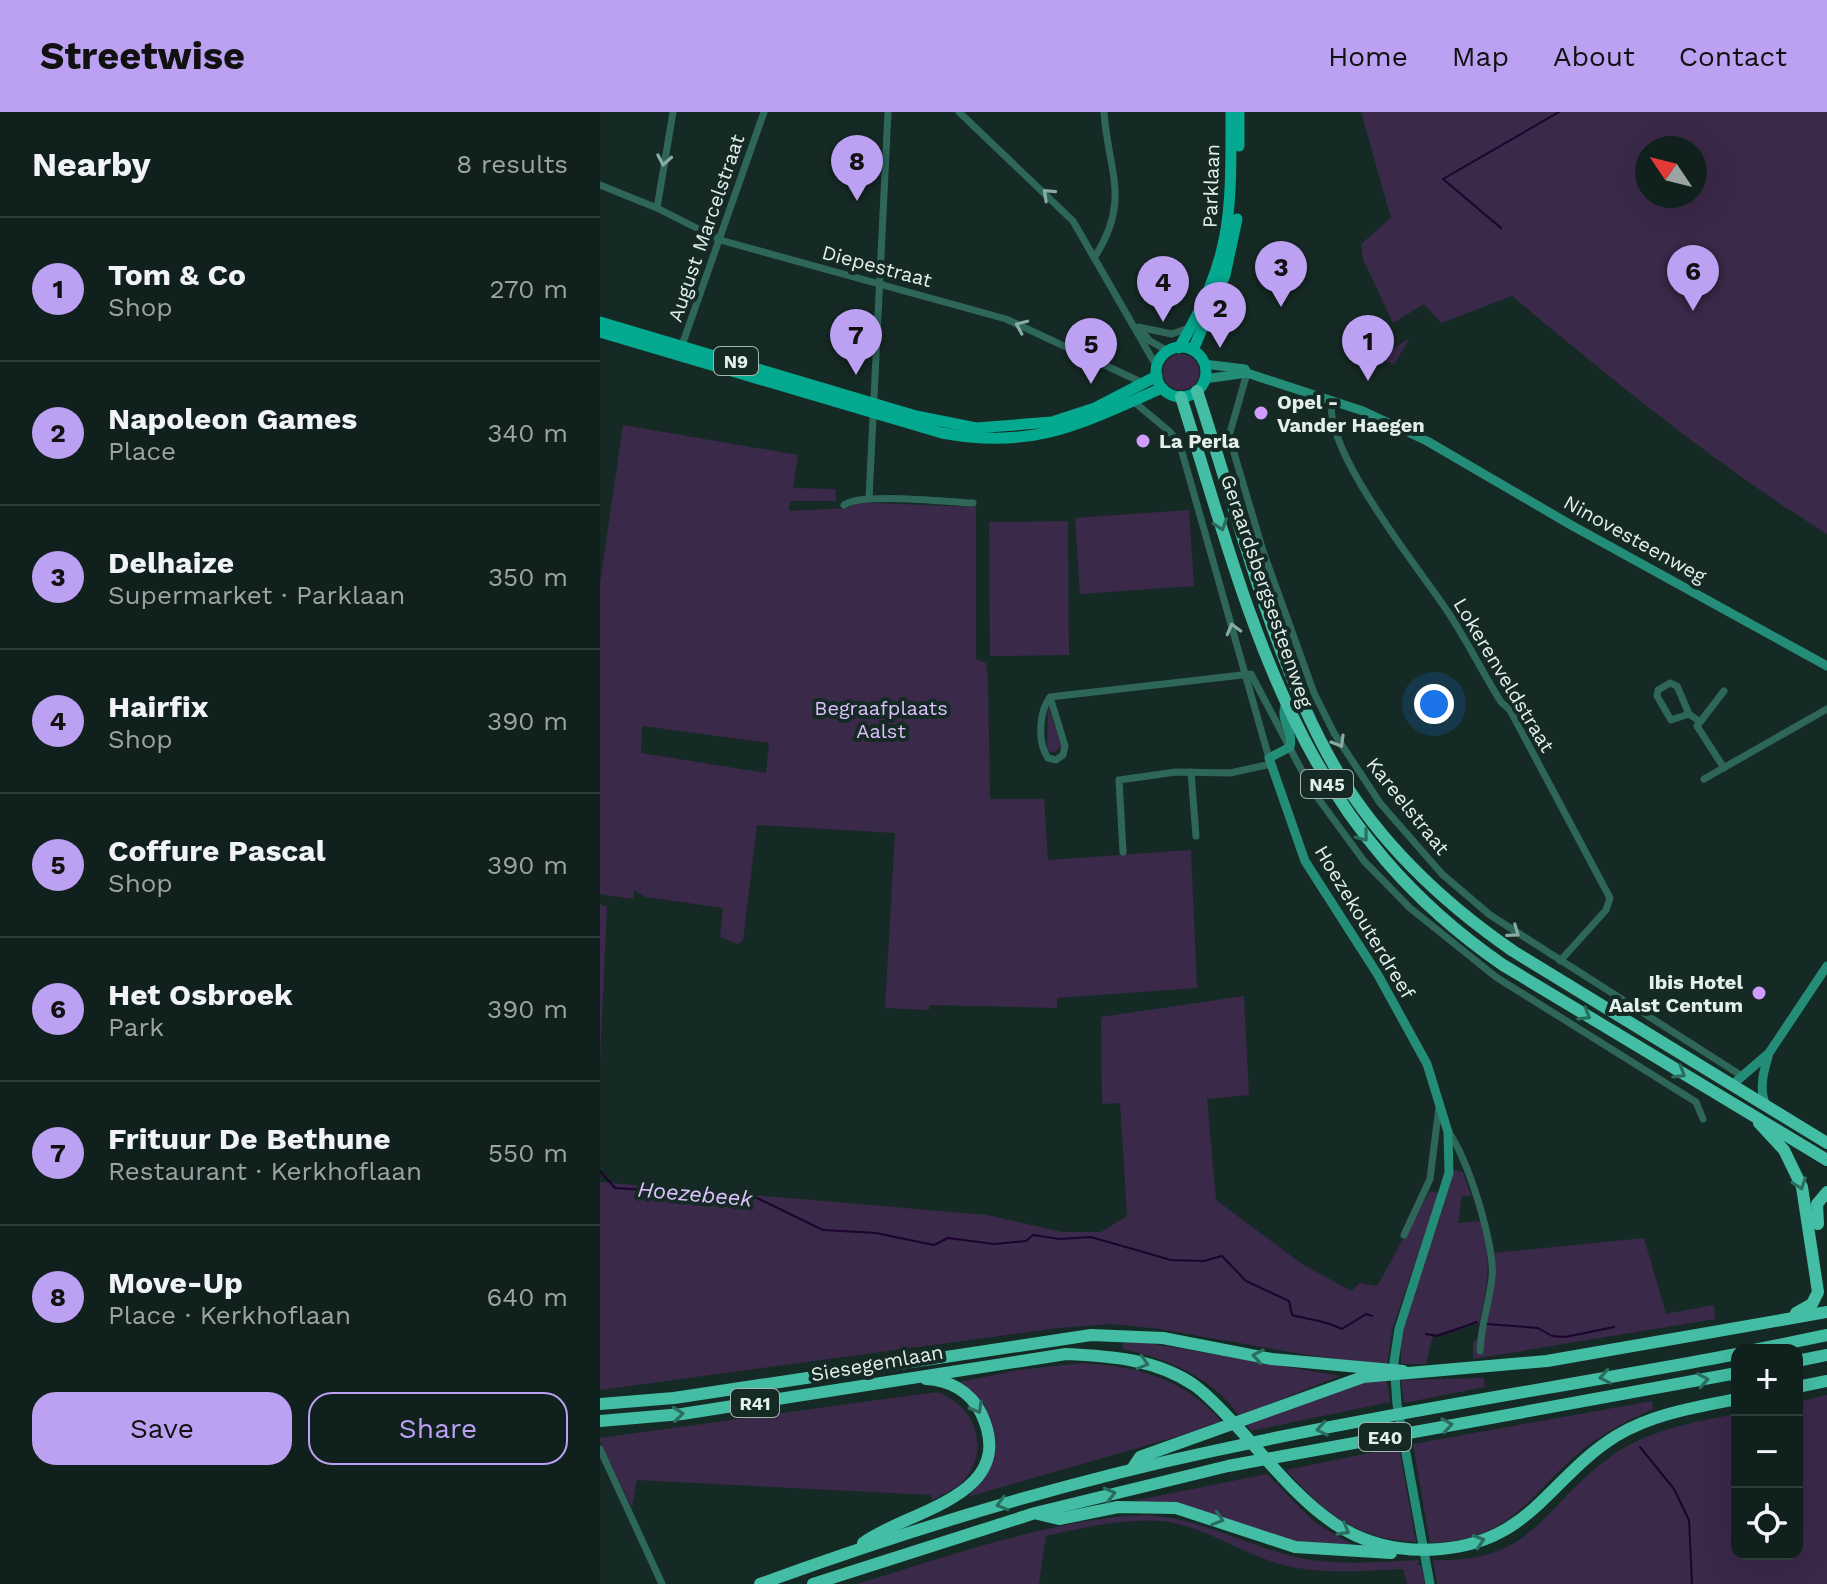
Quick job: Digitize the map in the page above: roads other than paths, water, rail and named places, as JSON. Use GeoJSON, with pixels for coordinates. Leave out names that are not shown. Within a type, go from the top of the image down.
{"type":"FeatureCollection","features":[{"type":"Feature","properties":{"kind":"highway","name":"Geraardsbergsesteenweg"},"geometry":{"type":"LineString","coordinates":[[1197,391],[1301,699],[1339,774],[1366,813],[1410,865],[1486,932],[1737,1080],[1767,1107],[1827,1143]]}},
{"type":"Feature","properties":{"kind":"highway","name":"Geraardsbergsesteenweg"},"geometry":{"type":"LineString","coordinates":[[1181,397],[1226,541],[1285,706],[1326,783],[1353,823],[1398,877],[1454,929],[1503,965],[1827,1160]]}},
{"type":"Feature","properties":{"kind":"highway"},"geometry":{"type":"LineString","coordinates":[[1757,1120],[1794,1168],[1808,1208],[1818,1273],[1816,1299],[1806,1309],[1785,1319]]}},
{"type":"Feature","properties":{"kind":"highway"},"geometry":{"type":"LineString","coordinates":[[1795,1123],[1827,1133]]}},
{"type":"Feature","properties":{"kind":"highway"},"geometry":{"type":"LineString","coordinates":[[1827,1192],[1817,1204],[1817,1214],[1827,1282]]}},
{"type":"Feature","properties":{"kind":"highway"},"geometry":{"type":"LineString","coordinates":[[1132,1469],[1140,1457],[1222,1430],[1337,1384],[1547,1361],[1827,1312]]}},
{"type":"Feature","properties":{"kind":"highway","name":"Siesegemlaan"},"geometry":{"type":"LineString","coordinates":[[600,1404],[689,1396],[1057,1338],[1120,1334],[1163,1338],[1397,1376]]}},
{"type":"Feature","properties":{"kind":"highway"},"geometry":{"type":"LineString","coordinates":[[1783,1344],[1827,1335]]}},
{"type":"Feature","properties":{"kind":"highway","name":"Siesegemlaan"},"geometry":{"type":"LineString","coordinates":[[600,1421],[682,1414],[1066,1354],[1130,1359],[1163,1369],[1195,1386],[1220,1408],[1296,1493],[1343,1531],[1374,1545],[1412,1549]]}},
{"type":"Feature","properties":{"kind":"highway","name":"E40"},"geometry":{"type":"LineString","coordinates":[[760,1584],[965,1514],[1132,1469],[1304,1432],[1731,1355]]}},
{"type":"Feature","properties":{"kind":"highway"},"geometry":{"type":"LineString","coordinates":[[1803,1360],[1827,1355]]}},
{"type":"Feature","properties":{"kind":"highway","name":"E40"},"geometry":{"type":"LineString","coordinates":[[813,1584],[1035,1513],[1312,1450],[1731,1374]]}},
{"type":"Feature","properties":{"kind":"highway"},"geometry":{"type":"LineString","coordinates":[[856,1549],[879,1531],[945,1505],[964,1493],[981,1469],[986,1454],[986,1428],[970,1396],[938,1379],[910,1379]]}},
{"type":"Feature","properties":{"kind":"highway"},"geometry":{"type":"LineString","coordinates":[[1803,1386],[1827,1381]]}},
{"type":"Feature","properties":{"kind":"highway"},"geometry":{"type":"LineString","coordinates":[[1035,1513],[1059,1519],[1118,1507],[1176,1508],[1295,1547],[1373,1553],[1469,1545],[1509,1530],[1615,1437],[1678,1411],[1731,1400]]}},
{"type":"Feature","properties":{"kind":"main road","name":"Parklaan"},"geometry":{"type":"LineString","coordinates":[[1174,349],[1192,325],[1216,276],[1227,238],[1231,112]]}},
{"type":"Feature","properties":{"kind":"main road","name":"Parklaan"},"geometry":{"type":"LineString","coordinates":[[1193,350],[1225,275],[1235,235],[1239,112]]}},
{"type":"Feature","properties":{"kind":"main road","name":"N9"},"geometry":{"type":"LineString","coordinates":[[600,322],[942,433],[997,439],[1033,436],[1079,426],[1162,388]]}},
{"type":"Feature","properties":{"kind":"main road","name":"N9"},"geometry":{"type":"LineString","coordinates":[[600,332],[680,350]]}},
{"type":"Feature","properties":{"kind":"main road"},"geometry":{"type":"LineString","coordinates":[[1174,349],[1193,350],[1204,364],[1204,379],[1197,391],[1181,397],[1162,388],[1157,372],[1174,349]]}},
{"type":"Feature","properties":{"kind":"main road","name":"N9"},"geometry":{"type":"LineString","coordinates":[[872,408],[962,426],[1024,427],[1083,412],[1143,383],[1157,372]]}},
{"type":"Feature","properties":{"kind":"street"},"geometry":{"type":"LineString","coordinates":[[657,208],[673,112]]}},
{"type":"Feature","properties":{"kind":"street","name":"August Marcelstraat"},"geometry":{"type":"LineString","coordinates":[[680,350],[764,112]]}},
{"type":"Feature","properties":{"kind":"street"},"geometry":{"type":"LineString","coordinates":[[869,499],[888,112]]}},
{"type":"Feature","properties":{"kind":"street"},"geometry":{"type":"LineString","coordinates":[[959,112],[1057,203],[1096,255],[1136,326],[1157,372]]}},
{"type":"Feature","properties":{"kind":"street"},"geometry":{"type":"LineString","coordinates":[[1096,255],[1107,236],[1116,209],[1104,112]]}},
{"type":"Feature","properties":{"kind":"street","name":"Diepestraat"},"geometry":{"type":"LineString","coordinates":[[600,185],[657,208],[720,240],[1006,319],[1143,383]]}},
{"type":"Feature","properties":{"kind":"street"},"geometry":{"type":"LineString","coordinates":[[1136,326],[1172,334],[1192,325]]}},
{"type":"Feature","properties":{"kind":"street"},"geometry":{"type":"LineString","coordinates":[[1136,326],[1150,341],[1174,349]]}},
{"type":"Feature","properties":{"kind":"street","name":"Ninovesteenweg"},"geometry":{"type":"LineString","coordinates":[[1204,364],[1245,369],[1247,373],[1332,400],[1427,441],[1827,666]]}},
{"type":"Feature","properties":{"kind":"street"},"geometry":{"type":"LineString","coordinates":[[1204,379],[1247,373]]}},
{"type":"Feature","properties":{"kind":"street","name":"Kareelstraat"},"geometry":{"type":"LineString","coordinates":[[1247,373],[1229,436],[1286,620],[1314,693],[1334,733],[1380,803],[1436,868],[1490,915],[1724,1061],[1737,1080]]}},
{"type":"Feature","properties":{"kind":"street","name":"Lokerenveldstraat"},"geometry":{"type":"LineString","coordinates":[[1332,400],[1334,430],[1359,483],[1450,615],[1501,702],[1510,710],[1610,898],[1606,910],[1560,961]]}},
{"type":"Feature","properties":{"kind":"street","name":"Hoezekouterdreef"},"geometry":{"type":"LineString","coordinates":[[1133,401],[1170,432],[1180,445],[1270,761],[1305,861],[1403,1018],[1427,1064],[1448,1132],[1449,1173],[1399,1329],[1397,1376],[1407,1457],[1429,1579]]}},
{"type":"Feature","properties":{"kind":"street"},"geometry":{"type":"LineString","coordinates":[[844,505],[849,500],[869,499],[973,503]]}},
{"type":"Feature","properties":{"kind":"street"},"geometry":{"type":"LineString","coordinates":[[1050,697],[1065,746],[1063,755],[1056,760],[1048,758],[1043,750],[1041,709],[1050,697],[1255,676],[1300,770],[1364,861],[1445,940],[1496,977],[1696,1102],[1703,1119]]}},
{"type":"Feature","properties":{"kind":"street"},"geometry":{"type":"LineString","coordinates":[[1689,714],[1672,722],[1657,696],[1658,690],[1674,684],[1689,714],[1699,721]]}},
{"type":"Feature","properties":{"kind":"street"},"geometry":{"type":"LineString","coordinates":[[1724,691],[1699,721],[1698,730],[1724,768]]}},
{"type":"Feature","properties":{"kind":"street"},"geometry":{"type":"LineString","coordinates":[[1123,852],[1117,782],[1122,778],[1191,772],[1209,775],[1270,761],[1288,749],[1291,740],[1283,718],[1285,706]]}},
{"type":"Feature","properties":{"kind":"street"},"geometry":{"type":"LineString","coordinates":[[1704,779],[1827,709]]}},
{"type":"Feature","properties":{"kind":"street"},"geometry":{"type":"LineString","coordinates":[[1191,772],[1196,836]]}},
{"type":"Feature","properties":{"kind":"street"},"geometry":{"type":"LineString","coordinates":[[1737,1080],[1769,1053],[1827,966]]}},
{"type":"Feature","properties":{"kind":"street"},"geometry":{"type":"LineString","coordinates":[[1767,1107],[1763,1098],[1763,1073],[1769,1053]]}},
{"type":"Feature","properties":{"kind":"street","name":"Hoezekouterdreef"},"geometry":{"type":"LineString","coordinates":[[1404,1235],[1430,1179],[1439,1101]]}},
{"type":"Feature","properties":{"kind":"street","name":"Hoezekouterdreef"},"geometry":{"type":"LineString","coordinates":[[1448,1132],[1463,1154],[1489,1246],[1493,1276],[1481,1323],[1480,1351]]}},
{"type":"Feature","properties":{"kind":"street"},"geometry":{"type":"LineString","coordinates":[[600,1449],[662,1584]]}},
{"type":"Feature","properties":{"kind":"waterway"},"geometry":{"type":"LineString","coordinates":[[1501,228],[1443,179],[1559,112]]}},
{"type":"Feature","properties":{"kind":"waterway","name":"Hoezebeek"},"geometry":{"type":"LineString","coordinates":[[600,1171],[615,1188],[755,1197],[823,1230],[876,1233],[934,1245],[948,1238],[994,1244],[1026,1241],[1033,1235],[1060,1239],[1091,1237],[1171,1260],[1204,1261],[1222,1256],[1246,1281],[1289,1301],[1292,1315],[1342,1329],[1366,1314],[1372,1316]]}},
{"type":"Feature","properties":{"kind":"waterway","name":"Hoezebeek"},"geometry":{"type":"LineString","coordinates":[[1426,1334],[1437,1336],[1477,1322]]}},
{"type":"Feature","properties":{"kind":"waterway","name":"Hoezebeek"},"geometry":{"type":"LineString","coordinates":[[1487,1324],[1538,1328],[1552,1336],[1565,1337],[1614,1327]]}},
{"type":"Feature","properties":{"kind":"waterway","name":"Hoezebeek"},"geometry":{"type":"LineString","coordinates":[[1640,1447],[1674,1489],[1689,1520],[1692,1584]]}},
{"type":"Feature","properties":{"kind":"place","name":"Move-Up"},"geometry":{"type":"Point","coordinates":[857,201]}},
{"type":"Feature","properties":{"kind":"place","name":"Delhaize"},"geometry":{"type":"Point","coordinates":[1281,307]}},
{"type":"Feature","properties":{"kind":"place","name":"Het Osbroek"},"geometry":{"type":"Point","coordinates":[1693,311]}},
{"type":"Feature","properties":{"kind":"place","name":"Hairfix"},"geometry":{"type":"Point","coordinates":[1163,322]}},
{"type":"Feature","properties":{"kind":"place","name":"Napoleon Games"},"geometry":{"type":"Point","coordinates":[1220,348]}},
{"type":"Feature","properties":{"kind":"place","name":"Frituur De Bethune"},"geometry":{"type":"Point","coordinates":[856,375]}},
{"type":"Feature","properties":{"kind":"place","name":"Tom & Co"},"geometry":{"type":"Point","coordinates":[1368,381]}},
{"type":"Feature","properties":{"kind":"place","name":"Coffure Pascal"},"geometry":{"type":"Point","coordinates":[1091,384]}},
{"type":"Feature","properties":{"kind":"place","name":"Opel - Vander Haegen"},"geometry":{"type":"Point","coordinates":[1261,413]}},
{"type":"Feature","properties":{"kind":"place","name":"La Perla"},"geometry":{"type":"Point","coordinates":[1143,441]}},
{"type":"Feature","properties":{"kind":"place","name":"Ibis Hotel Aalst Centum"},"geometry":{"type":"Point","coordinates":[1759,993]}},
{"type":"Feature","properties":{"kind":"park label","name":"Begraafplaats Aalst"},"geometry":{"type":"Point","coordinates":[881,720]}}]}
